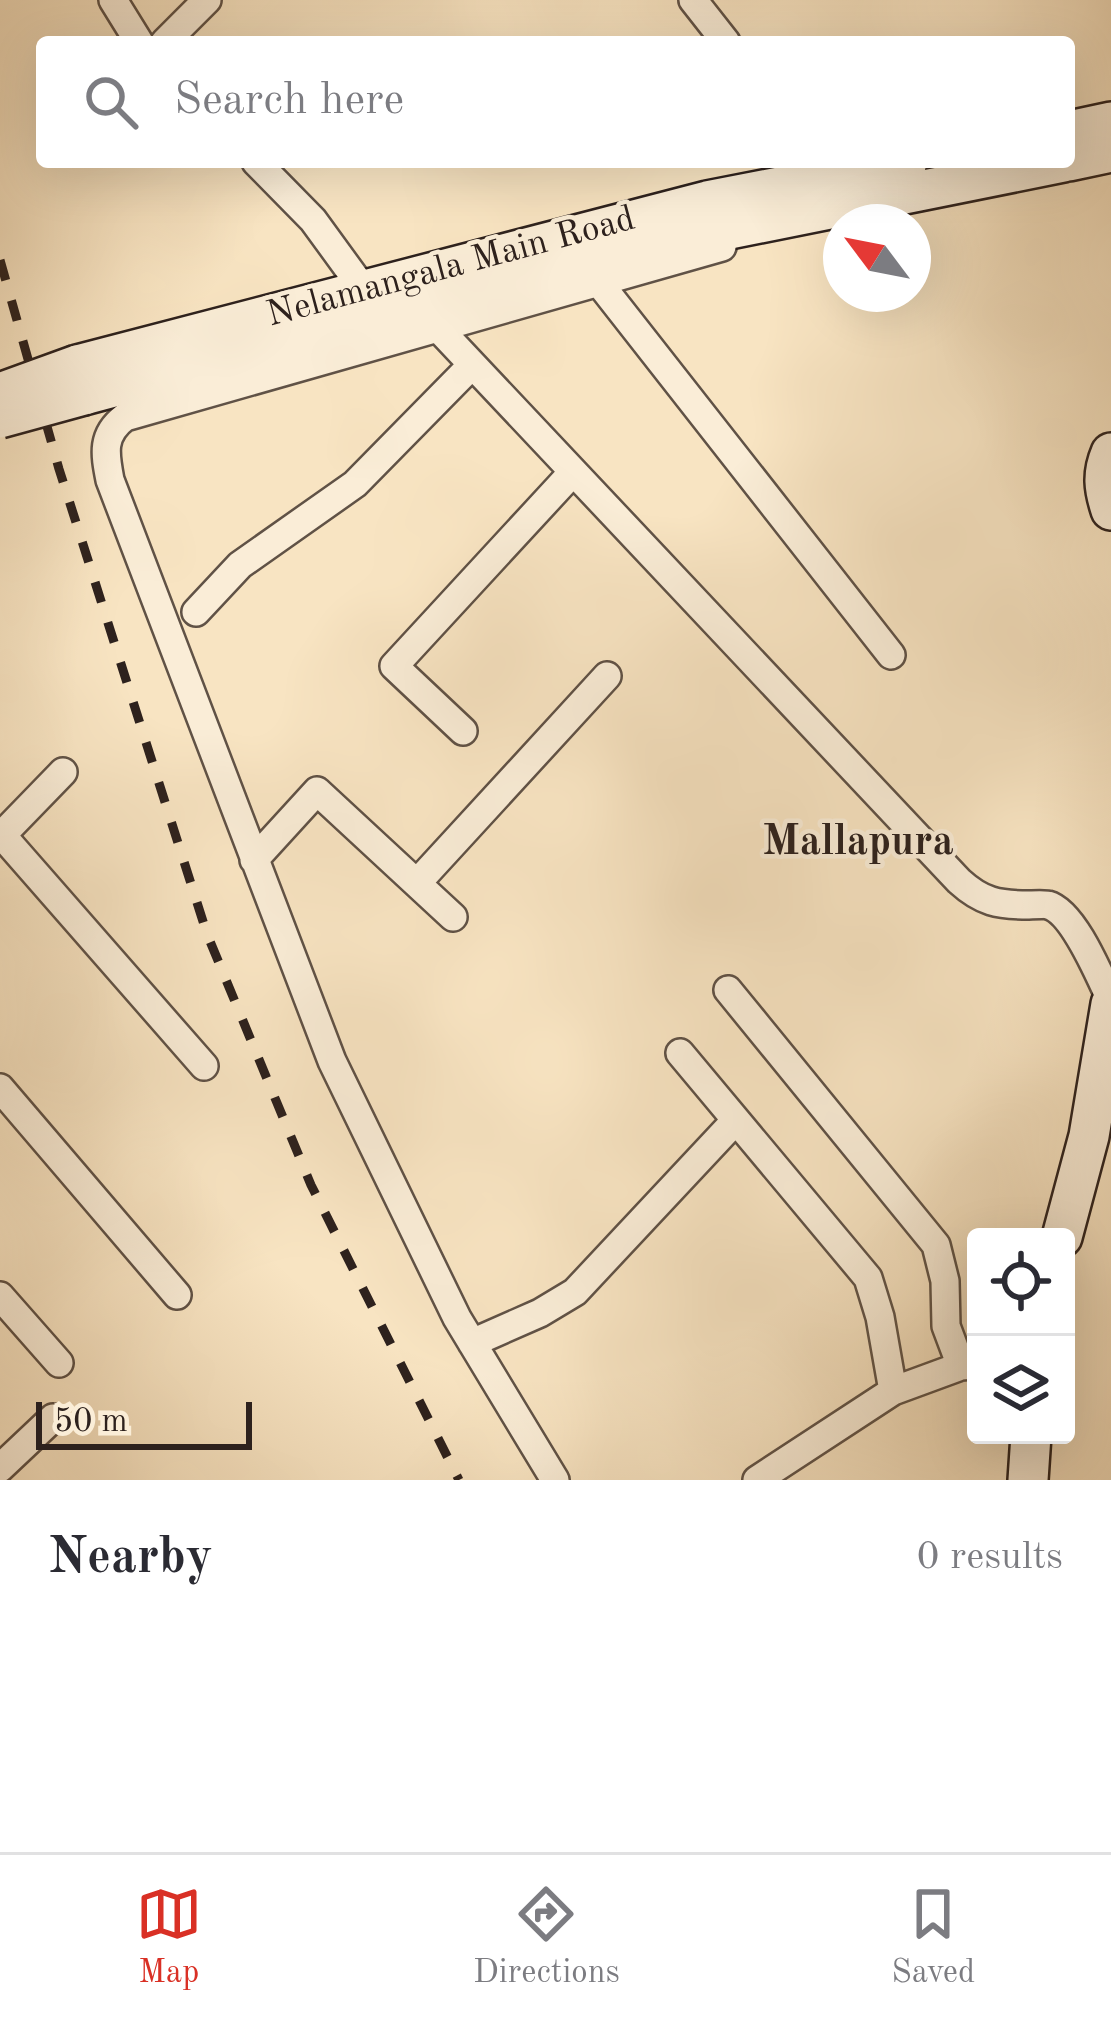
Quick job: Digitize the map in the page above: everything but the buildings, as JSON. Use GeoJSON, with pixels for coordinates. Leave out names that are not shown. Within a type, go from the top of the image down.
{"type":"FeatureCollection","features":[{"type":"Feature","properties":{"kind":"main road"},"geometry":{"type":"LineString","coordinates":[[1075,129],[1111,122]]}},
{"type":"Feature","properties":{"kind":"main road"},"geometry":{"type":"LineString","coordinates":[[1075,160],[1111,152]]}},
{"type":"Feature","properties":{"kind":"main road"},"geometry":{"type":"LineString","coordinates":[[0,418],[80,380],[620,251],[1036,168]]}},
{"type":"Feature","properties":{"kind":"main road","name":"Nelamangala Main Road"},"geometry":{"type":"LineString","coordinates":[[0,393],[80,380],[364,290],[826,169]]}},
{"type":"Feature","properties":{"kind":"main road"},"geometry":{"type":"LineString","coordinates":[[1111,453],[1104,468],[1111,510]]}},
{"type":"Feature","properties":{"kind":"main road"},"geometry":{"type":"LineString","coordinates":[[1064,1228],[1089,1136],[1111,1002]]}},
{"type":"Feature","properties":{"kind":"main road"},"geometry":{"type":"LineString","coordinates":[[1028,1480],[1030,1444]]}},
{"type":"Feature","properties":{"kind":"street"},"geometry":{"type":"LineString","coordinates":[[113,0],[135,36]]}},
{"type":"Feature","properties":{"kind":"street"},"geometry":{"type":"LineString","coordinates":[[171,36],[207,0]]}},
{"type":"Feature","properties":{"kind":"street"},"geometry":{"type":"LineString","coordinates":[[693,0],[721,36]]}},
{"type":"Feature","properties":{"kind":"street"},"geometry":{"type":"LineString","coordinates":[[262,168],[314,220],[364,290]]}},
{"type":"Feature","properties":{"kind":"street"},"geometry":{"type":"LineString","coordinates":[[555,1480],[457,1318],[332,1061],[110,480],[106,439],[124,417],[738,242],[770,221]]}},
{"type":"Feature","properties":{"kind":"street"},"geometry":{"type":"LineString","coordinates":[[599,284],[891,656]]}},
{"type":"Feature","properties":{"kind":"street"},"geometry":{"type":"LineString","coordinates":[[439,329],[959,881],[993,904],[1050,905],[1061,912],[1092,959],[1111,1002]]}},
{"type":"Feature","properties":{"kind":"street"},"geometry":{"type":"LineString","coordinates":[[196,612],[240,565],[356,484],[472,365]]}},
{"type":"Feature","properties":{"kind":"street"},"geometry":{"type":"LineString","coordinates":[[464,731],[394,665],[573,472]]}},
{"type":"Feature","properties":{"kind":"street"},"geometry":{"type":"LineString","coordinates":[[417,884],[608,676]]}},
{"type":"Feature","properties":{"kind":"street"},"geometry":{"type":"LineString","coordinates":[[64,772],[1,835],[204,1066]]}},
{"type":"Feature","properties":{"kind":"street"},"geometry":{"type":"LineString","coordinates":[[254,860],[317,791],[453,917]]}},
{"type":"Feature","properties":{"kind":"street"},"geometry":{"type":"LineString","coordinates":[[728,990],[936,1244],[945,1281],[946,1326],[967,1364]]}},
{"type":"Feature","properties":{"kind":"street"},"geometry":{"type":"LineString","coordinates":[[680,1053],[868,1279],[893,1391]]}},
{"type":"Feature","properties":{"kind":"street"},"geometry":{"type":"LineString","coordinates":[[0,1088],[178,1295]]}},
{"type":"Feature","properties":{"kind":"street"},"geometry":{"type":"LineString","coordinates":[[472,1343],[575,1292],[736,1120]]}},
{"type":"Feature","properties":{"kind":"street"},"geometry":{"type":"LineString","coordinates":[[0,1296],[59,1363]]}},
{"type":"Feature","properties":{"kind":"street"},"geometry":{"type":"LineString","coordinates":[[758,1480],[893,1391],[967,1366]]}},
{"type":"Feature","properties":{"kind":"street"},"geometry":{"type":"LineString","coordinates":[[0,1468],[53,1418]]}},
{"type":"Feature","properties":{"kind":"railway"},"geometry":{"type":"LineString","coordinates":[[0,260],[59,469],[207,934],[311,1185],[459,1480]]}},
{"type":"Feature","properties":{"kind":"district","name":"Mallapura"},"geometry":{"type":"Point","coordinates":[858,843]}}]}
